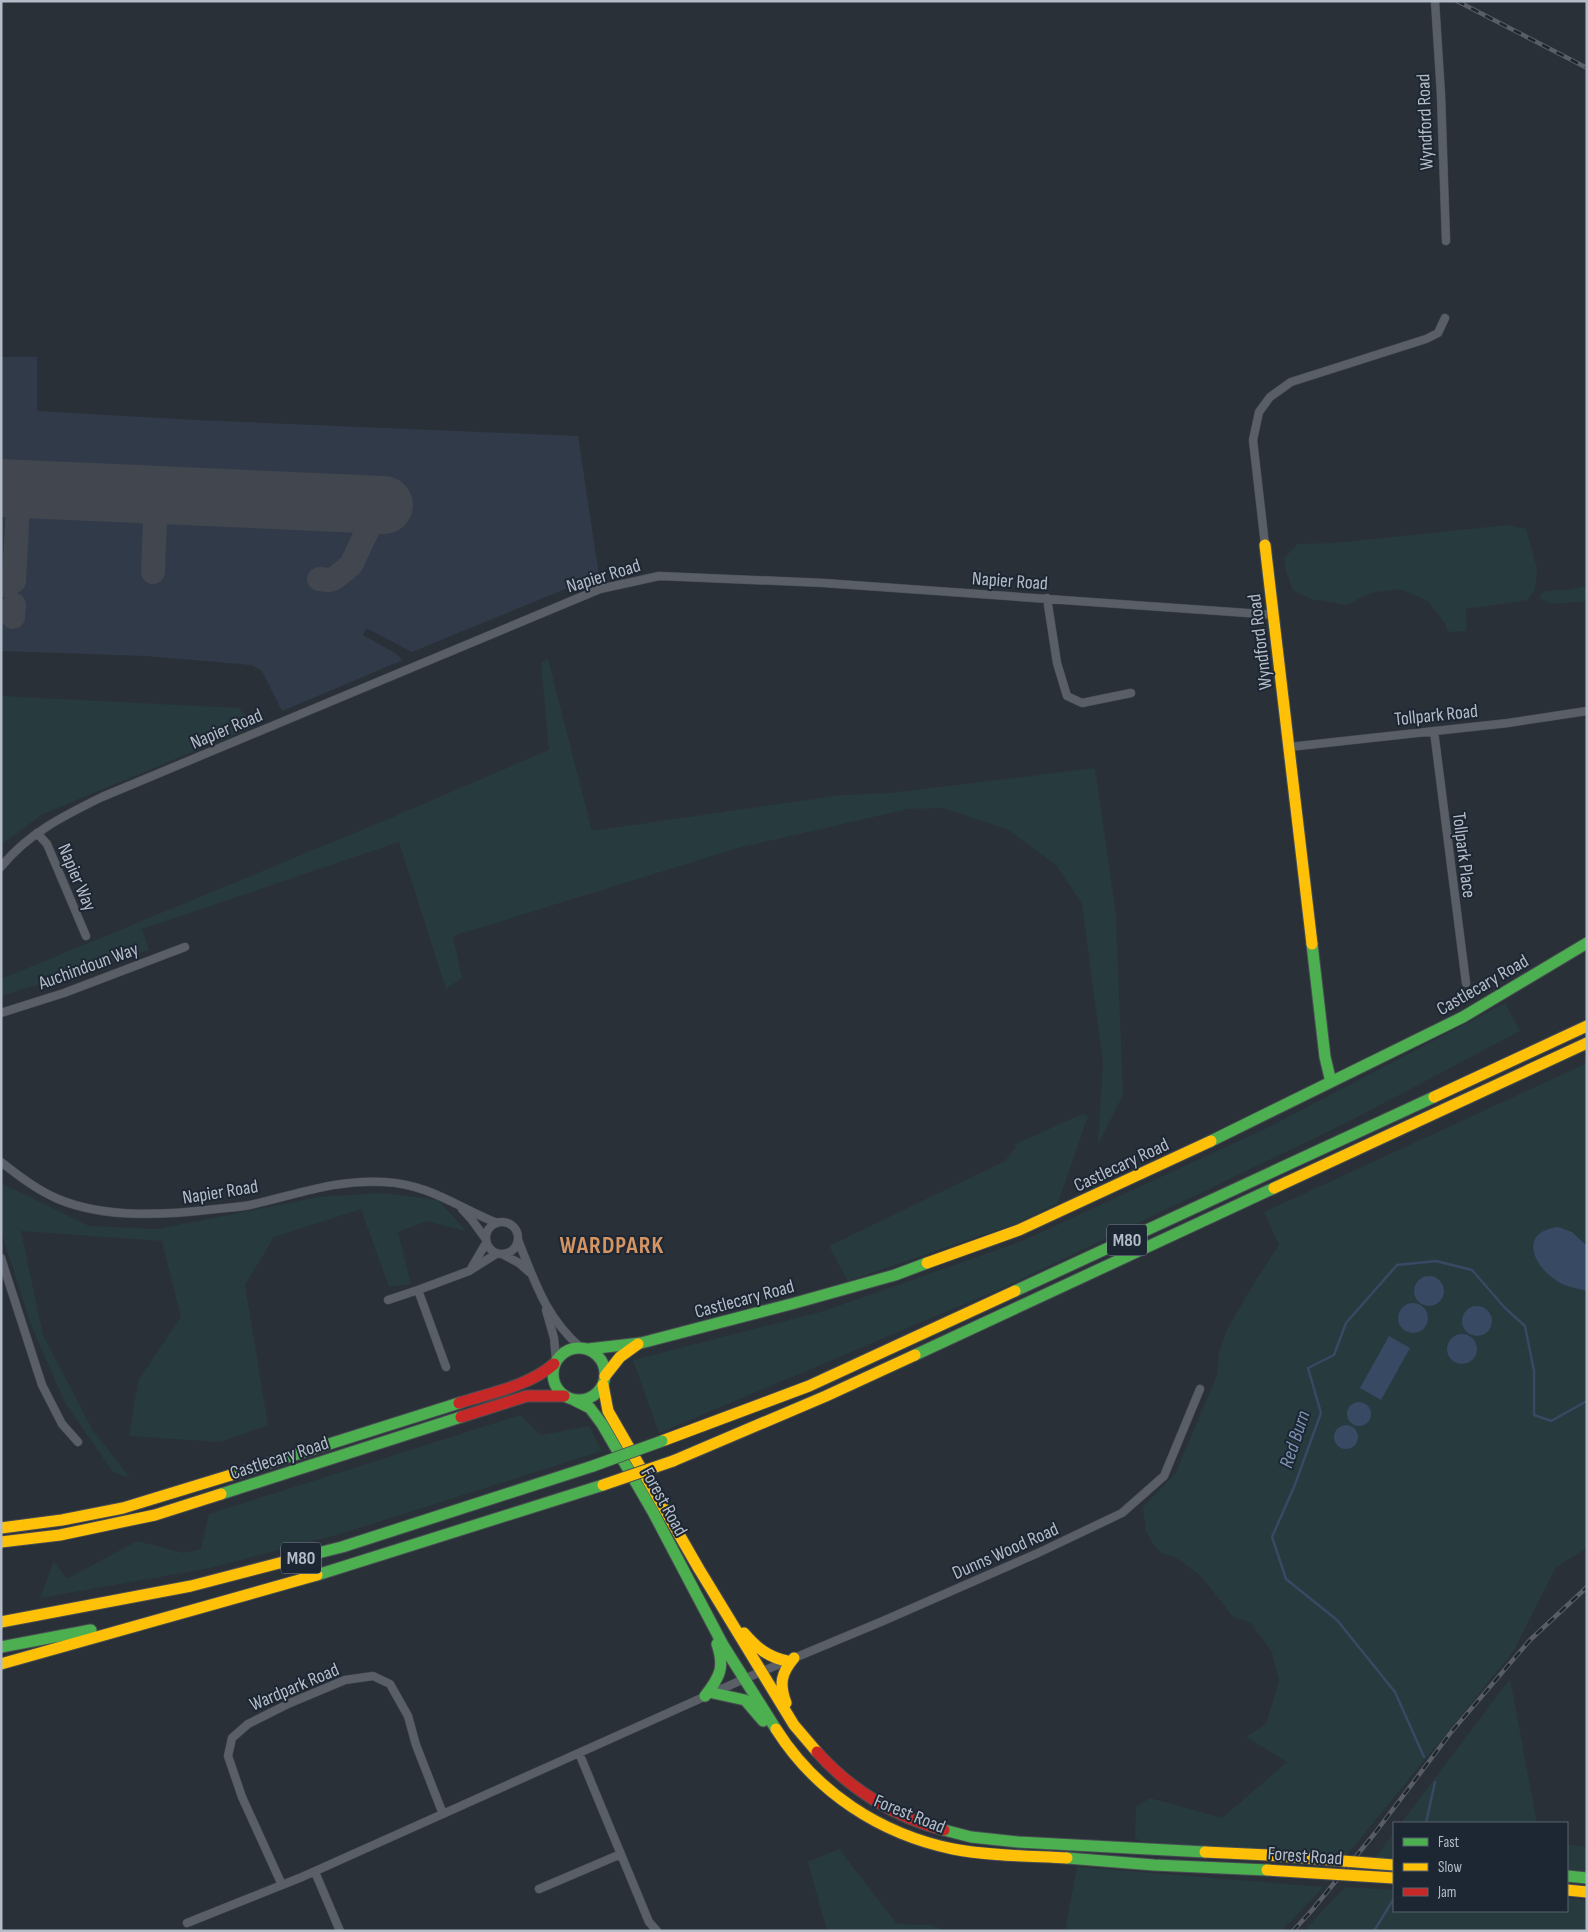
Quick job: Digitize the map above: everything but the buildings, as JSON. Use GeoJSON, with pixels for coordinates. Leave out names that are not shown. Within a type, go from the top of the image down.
{"type":"FeatureCollection","features":[{"type":"Feature","properties":{"kind":"main road","name":"Wyndford Road"},"geometry":{"type":"LineString","coordinates":[[1266,544],[1326,1056],[1331,1082]]}},
{"type":"Feature","properties":{"kind":"main road","name":"Castlecary Road"},"geometry":{"type":"LineString","coordinates":[[584,1348],[641,1343],[895,1275],[1019,1230],[1245,1126],[1463,1016],[1587,943]]}},
{"type":"Feature","properties":{"kind":"main road","name":"M80"},"geometry":{"type":"LineString","coordinates":[[1,1622],[191,1586],[342,1547],[593,1466],[809,1386],[1587,1026]]}},
{"type":"Feature","properties":{"kind":"main road","name":"M80"},"geometry":{"type":"LineString","coordinates":[[1,1664],[362,1562],[673,1461],[826,1396],[1587,1043]]}},
{"type":"Feature","properties":{"kind":"main road","name":"Castlecary Road"},"geometry":{"type":"LineString","coordinates":[[604,1380],[620,1357],[641,1343]]}},
{"type":"Feature","properties":{"kind":"main road"},"geometry":{"type":"LineString","coordinates":[[584,1348],[599,1357],[605,1368],[604,1380],[592,1397],[585,1400],[569,1398],[554,1384],[552,1374],[555,1361],[568,1349],[584,1348]]}},
{"type":"Feature","properties":{"kind":"main road","name":"Castlecary Road"},"geometry":{"type":"LineString","coordinates":[[1,1528],[98,1514],[182,1491],[524,1382],[545,1372],[555,1361]]}},
{"type":"Feature","properties":{"kind":"main road","name":"Forest Road"},"geometry":{"type":"LineString","coordinates":[[604,1380],[604,1401],[608,1411],[761,1672],[800,1732],[818,1754],[846,1781],[884,1806],[924,1825],[971,1837],[1018,1842],[1268,1855],[1393,1865]]}},
{"type":"Feature","properties":{"kind":"main road","name":"Castlecary Road"},"geometry":{"type":"LineString","coordinates":[[1,1542],[60,1535],[155,1515],[527,1396],[544,1395],[569,1398]]}},
{"type":"Feature","properties":{"kind":"main road","name":"Forest Road"},"geometry":{"type":"LineString","coordinates":[[569,1398],[590,1408],[602,1424],[653,1512],[707,1615],[744,1679],[788,1748],[816,1779],[850,1806],[885,1827],[946,1847],[1003,1854],[1154,1865],[1393,1878]]}},
{"type":"Feature","properties":{"kind":"main road","name":"M80"},"geometry":{"type":"LineString","coordinates":[[1,1648],[215,1605]]}},
{"type":"Feature","properties":{"kind":"main road"},"geometry":{"type":"LineString","coordinates":[[724,1609],[763,1654],[774,1660],[790,1660]]}},
{"type":"Feature","properties":{"kind":"main road"},"geometry":{"type":"LineString","coordinates":[[707,1615],[722,1658],[720,1673],[709,1694],[745,1700],[788,1748]]}},
{"type":"Feature","properties":{"kind":"main road"},"geometry":{"type":"LineString","coordinates":[[744,1679],[749,1665],[747,1648]]}},
{"type":"Feature","properties":{"kind":"main road"},"geometry":{"type":"LineString","coordinates":[[790,1660],[783,1672],[781,1691],[800,1732]]}},
{"type":"Feature","properties":{"kind":"main road"},"geometry":{"type":"LineString","coordinates":[[761,1672],[758,1684],[764,1710]]}},
{"type":"Feature","properties":{"kind":"main road"},"geometry":{"type":"LineString","coordinates":[[1568,1876],[1587,1878]]}},
{"type":"Feature","properties":{"kind":"main road"},"geometry":{"type":"LineString","coordinates":[[1568,1890],[1587,1892]]}},
{"type":"Feature","properties":{"kind":"street","name":"Wyndford Road"},"geometry":{"type":"LineString","coordinates":[[1435,1],[1441,96],[1446,241]]}},
{"type":"Feature","properties":{"kind":"street","name":"Wyndford Road"},"geometry":{"type":"LineString","coordinates":[[1266,544],[1253,440],[1259,412],[1270,396],[1291,382],[1426,339],[1438,333],[1445,318]]}},
{"type":"Feature","properties":{"kind":"street","name":"Napier Road"},"geometry":{"type":"LineString","coordinates":[[1,867],[11,855],[37,833],[70,813],[102,797],[600,589],[659,576],[824,583],[1274,615]]}},
{"type":"Feature","properties":{"kind":"street"},"geometry":{"type":"LineString","coordinates":[[1047,598],[1056,663],[1067,696],[1082,703],[1131,693]]}},
{"type":"Feature","properties":{"kind":"street","name":"Tollpark Road"},"geometry":{"type":"LineString","coordinates":[[1289,747],[1508,723],[1587,711]]}},
{"type":"Feature","properties":{"kind":"street","name":"Tollpark Place"},"geometry":{"type":"LineString","coordinates":[[1434,731],[1466,983]]}},
{"type":"Feature","properties":{"kind":"street","name":"Napier Way"},"geometry":{"type":"LineString","coordinates":[[37,833],[47,844],[86,936]]}},
{"type":"Feature","properties":{"kind":"street","name":"Auchindoun Way"},"geometry":{"type":"LineString","coordinates":[[1,1013],[64,993],[185,947]]}},
{"type":"Feature","properties":{"kind":"street","name":"Napier Road"},"geometry":{"type":"LineString","coordinates":[[1,1162],[26,1182],[59,1199],[100,1212],[185,1213],[249,1205],[310,1188],[358,1181],[386,1182],[422,1188],[497,1222]]}},
{"type":"Feature","properties":{"kind":"street","name":"Napier Road"},"geometry":{"type":"LineString","coordinates":[[451,1200],[466,1212],[486,1241]]}},
{"type":"Feature","properties":{"kind":"street"},"geometry":{"type":"LineString","coordinates":[[469,1271],[477,1261],[486,1241],[488,1230],[497,1222],[503,1222],[512,1226],[516,1231],[530,1273],[545,1304],[562,1330],[584,1348]]}},
{"type":"Feature","properties":{"kind":"street"},"geometry":{"type":"LineString","coordinates":[[388,1300],[469,1271],[500,1254],[514,1249],[518,1240]]}},
{"type":"Feature","properties":{"kind":"street"},"geometry":{"type":"LineString","coordinates":[[486,1241],[491,1251],[518,1263],[530,1273]]}},
{"type":"Feature","properties":{"kind":"street"},"geometry":{"type":"LineString","coordinates":[[1,1258],[42,1385],[62,1424],[78,1442]]}},
{"type":"Feature","properties":{"kind":"street"},"geometry":{"type":"LineString","coordinates":[[418,1290],[446,1367]]}},
{"type":"Feature","properties":{"kind":"street"},"geometry":{"type":"LineString","coordinates":[[545,1304],[554,1338],[555,1361]]}},
{"type":"Feature","properties":{"kind":"street","name":"Dunns Wood Road"},"geometry":{"type":"LineString","coordinates":[[761,1672],[883,1622],[1038,1553],[1122,1513],[1164,1476],[1200,1389]]}},
{"type":"Feature","properties":{"kind":"street"},"geometry":{"type":"LineString","coordinates":[[187,1923],[315,1872],[761,1672]]}},
{"type":"Feature","properties":{"kind":"street","name":"Wardpark Road"},"geometry":{"type":"LineString","coordinates":[[282,1885],[242,1797],[228,1756],[232,1738],[248,1724],[290,1703],[345,1680],[373,1676],[390,1684],[408,1716],[416,1744],[443,1814]]}},
{"type":"Feature","properties":{"kind":"street"},"geometry":{"type":"LineString","coordinates":[[579,1753],[649,1922],[657,1931]]}},
{"type":"Feature","properties":{"kind":"street"},"geometry":{"type":"LineString","coordinates":[[538,1889],[621,1854]]}},
{"type":"Feature","properties":{"kind":"street"},"geometry":{"type":"LineString","coordinates":[[315,1872],[340,1931]]}},
{"type":"Feature","properties":{"kind":"shaded area"},"geometry":{"type":"Polygon","coordinates":[[[1,357],[37,357],[37,411],[195,420],[578,436],[599,575],[412,652],[366,628],[363,635],[395,653],[403,660],[282,711],[262,671],[252,665],[145,656],[1,651],[1,357]]]}},
{"type":"Feature","properties":{"kind":"green space"},"geometry":{"type":"Polygon","coordinates":[[[1508,525],[1526,529],[1537,568],[1535,590],[1527,600],[1466,609],[1467,631],[1448,632],[1444,622],[1427,600],[1399,589],[1370,593],[1347,605],[1311,599],[1293,590],[1286,571],[1284,558],[1298,544],[1335,543],[1508,525]]]}},
{"type":"Feature","properties":{"kind":"green space"},"geometry":{"type":"Polygon","coordinates":[[[1587,586],[1587,601],[1552,604],[1539,598],[1544,591],[1566,590],[1587,586]]]}},
{"type":"Feature","properties":{"kind":"green space"},"geometry":{"type":"Polygon","coordinates":[[[548,659],[592,831],[843,795],[891,793],[1095,768],[1116,915],[1123,1095],[1098,1145],[1103,1063],[1082,904],[1056,865],[1007,829],[943,808],[908,809],[738,848],[453,936],[462,978],[446,989],[399,842],[142,929],[149,950],[1,996],[1,979],[386,820],[549,750],[541,663],[548,659]]]}},
{"type":"Feature","properties":{"kind":"green space"},"geometry":{"type":"Polygon","coordinates":[[[1,696],[239,708],[255,726],[43,814],[1,845],[1,696]]]}},
{"type":"Feature","properties":{"kind":"green space"},"geometry":{"type":"Polygon","coordinates":[[[1505,1003],[1520,1031],[1348,1122],[1005,1287],[659,1433],[633,1360],[824,1311],[1022,1241],[1269,1127],[1505,1003]]]}},
{"type":"Feature","properties":{"kind":"green space"},"geometry":{"type":"Polygon","coordinates":[[[1587,1063],[1587,1548],[1556,1567],[1513,1652],[1346,1856],[1143,1842],[1135,1838],[1136,1807],[1150,1798],[1222,1818],[1287,1762],[1246,1737],[1266,1724],[1279,1681],[1272,1652],[1250,1622],[1234,1618],[1201,1576],[1176,1558],[1160,1552],[1146,1532],[1143,1507],[1175,1474],[1217,1375],[1219,1352],[1228,1328],[1279,1245],[1264,1212],[1587,1063]]]}},
{"type":"Feature","properties":{"kind":"green space"},"geometry":{"type":"Polygon","coordinates":[[[1082,1114],[1088,1116],[1058,1203],[1015,1224],[848,1281],[829,1246],[1005,1161],[1016,1147],[1013,1145],[1082,1114]]]}},
{"type":"Feature","properties":{"kind":"green space"},"geometry":{"type":"Polygon","coordinates":[[[1,1183],[89,1226],[158,1229],[319,1197],[382,1193],[438,1200],[466,1231],[427,1221],[398,1232],[411,1284],[389,1287],[361,1209],[274,1237],[245,1285],[268,1425],[220,1442],[129,1436],[138,1381],[181,1317],[162,1241],[21,1231],[43,1335],[92,1429],[130,1478],[113,1472],[65,1403],[31,1325],[1,1231],[1,1183]]]}},
{"type":"Feature","properties":{"kind":"green space"},"geometry":{"type":"Polygon","coordinates":[[[520,1415],[541,1435],[589,1426],[602,1451],[340,1534],[210,1568],[40,1598],[54,1561],[67,1579],[137,1541],[184,1553],[201,1549],[209,1514],[520,1415]]]}},
{"type":"Feature","properties":{"kind":"green space"},"geometry":{"type":"Polygon","coordinates":[[[1510,1679],[1537,1822],[1402,1822],[1510,1679]]]}},
{"type":"Feature","properties":{"kind":"green space"},"geometry":{"type":"Polygon","coordinates":[[[1393,1833],[1393,1860],[1374,1859],[1393,1833]]]}},
{"type":"Feature","properties":{"kind":"green space"},"geometry":{"type":"Polygon","coordinates":[[[1568,1844],[1587,1847],[1587,1876],[1568,1873],[1568,1844]]]}},
{"type":"Feature","properties":{"kind":"green space"},"geometry":{"type":"Polygon","coordinates":[[[839,1849],[897,1924],[932,1925],[944,1931],[827,1931],[808,1862],[839,1849]]]}},
{"type":"Feature","properties":{"kind":"green space"},"geometry":{"type":"Polygon","coordinates":[[[1077,1867],[1324,1887],[1281,1931],[1065,1931],[1077,1867]]]}},
{"type":"Feature","properties":{"kind":"green space"},"geometry":{"type":"Polygon","coordinates":[[[1345,1887],[1393,1890],[1393,1912],[1568,1912],[1568,1898],[1587,1900],[1587,1931],[1304,1931],[1345,1887]]]}},
{"type":"Feature","properties":{"kind":"water"},"geometry":{"type":"Polygon","coordinates":[[[1558,1227],[1572,1232],[1587,1246],[1587,1291],[1560,1283],[1541,1267],[1536,1258],[1534,1242],[1538,1235],[1546,1230],[1558,1227]]]}},
{"type":"Feature","properties":{"kind":"water"},"geometry":{"type":"Polygon","coordinates":[[[1429,1276],[1435,1277],[1443,1285],[1443,1297],[1435,1305],[1429,1306],[1423,1305],[1415,1297],[1414,1291],[1415,1285],[1423,1277],[1429,1276]]]}},
{"type":"Feature","properties":{"kind":"water"},"geometry":{"type":"Polygon","coordinates":[[[1413,1303],[1419,1304],[1427,1312],[1427,1324],[1419,1332],[1413,1333],[1407,1332],[1399,1324],[1398,1318],[1399,1312],[1407,1304],[1413,1303]]]}},
{"type":"Feature","properties":{"kind":"water"},"geometry":{"type":"Polygon","coordinates":[[[1477,1306],[1483,1307],[1491,1315],[1491,1327],[1483,1335],[1477,1336],[1471,1335],[1463,1327],[1462,1321],[1463,1315],[1471,1307],[1477,1306]]]}},
{"type":"Feature","properties":{"kind":"water"},"geometry":{"type":"Polygon","coordinates":[[[1462,1334],[1468,1335],[1476,1343],[1476,1355],[1468,1363],[1462,1364],[1456,1363],[1448,1355],[1447,1349],[1448,1343],[1456,1335],[1462,1334]]]}},
{"type":"Feature","properties":{"kind":"water"},"geometry":{"type":"Polygon","coordinates":[[[1389,1336],[1410,1348],[1381,1400],[1360,1388],[1389,1336]]]}},
{"type":"Feature","properties":{"kind":"water"},"geometry":{"type":"Polygon","coordinates":[[[1359,1402],[1367,1406],[1371,1414],[1367,1422],[1359,1426],[1351,1422],[1347,1414],[1351,1406],[1359,1402]]]}},
{"type":"Feature","properties":{"kind":"water"},"geometry":{"type":"Polygon","coordinates":[[[1346,1425],[1354,1429],[1358,1437],[1354,1445],[1346,1449],[1338,1445],[1334,1437],[1338,1429],[1346,1425]]]}},
{"type":"Feature","properties":{"kind":"waterway","name":"Red Burn"},"geometry":{"type":"LineString","coordinates":[[1424,1757],[1395,1692],[1337,1620],[1286,1579],[1272,1537],[1294,1487],[1321,1413],[1308,1368],[1334,1355],[1346,1323],[1397,1265],[1436,1261],[1472,1270],[1505,1308],[1525,1326],[1534,1371],[1534,1415],[1551,1421],[1587,1401]]}},
{"type":"Feature","properties":{"kind":"waterway","name":"Red Burn"},"geometry":{"type":"LineString","coordinates":[[1426,1822],[1435,1782]]}},
{"type":"Feature","properties":{"kind":"waterway","name":"Red Burn"},"geometry":{"type":"LineString","coordinates":[[1374,1931],[1393,1900]]}},
{"type":"Feature","properties":{"kind":"taxiway"},"geometry":{"type":"LineString","coordinates":[[3,585],[14,581],[19,489]]}},
{"type":"Feature","properties":{"kind":"taxiway"},"geometry":{"type":"LineString","coordinates":[[153,572],[156,495]]}},
{"type":"Feature","properties":{"kind":"taxiway"},"geometry":{"type":"LineString","coordinates":[[319,579],[329,580],[335,578],[351,565],[370,525],[371,504]]}},
{"type":"Feature","properties":{"kind":"taxiway"},"geometry":{"type":"LineString","coordinates":[[13,617],[14,605]]}},
{"type":"Feature","properties":{"kind":"runway"},"geometry":{"type":"LineString","coordinates":[[1,488],[384,505]]}},
{"type":"Feature","properties":{"kind":"railway"},"geometry":{"type":"LineString","coordinates":[[1457,1],[1587,68]]}},
{"type":"Feature","properties":{"kind":"railway"},"geometry":{"type":"LineString","coordinates":[[1293,1931],[1375,1833],[1452,1731],[1530,1640],[1587,1587]]}},
{"type":"Feature","properties":{"kind":"traffic: fast"},"geometry":{"type":"LineString","coordinates":[[1211,1141],[1463,1017],[1587,943]]}},
{"type":"Feature","properties":{"kind":"traffic: fast"},"geometry":{"type":"LineString","coordinates":[[1312,944],[1325,1057],[1331,1082]]}},
{"type":"Feature","properties":{"kind":"traffic: fast"},"geometry":{"type":"LineString","coordinates":[[1015,1291],[1434,1097]]}},
{"type":"Feature","properties":{"kind":"traffic: fast"},"geometry":{"type":"LineString","coordinates":[[915,1355],[1274,1188]]}},
{"type":"Feature","properties":{"kind":"traffic: fast"},"geometry":{"type":"LineString","coordinates":[[588,1349],[641,1343],[795,1303],[895,1275],[927,1263]]}},
{"type":"Feature","properties":{"kind":"traffic: fast"},"geometry":{"type":"LineString","coordinates":[[574,1348],[584,1348],[598,1355],[605,1369],[605,1374],[605,1379],[598,1393],[584,1400],[574,1400],[564,1396],[557,1389],[553,1379],[553,1369],[557,1359],[564,1352],[574,1348]]}},
{"type":"Feature","properties":{"kind":"traffic: fast"},"geometry":{"type":"LineString","coordinates":[[574,1400],[590,1408],[602,1424],[653,1512],[723,1645],[776,1729]]}},
{"type":"Feature","properties":{"kind":"traffic: fast"},"geometry":{"type":"LineString","coordinates":[[231,1475],[459,1403]]}},
{"type":"Feature","properties":{"kind":"traffic: fast"},"geometry":{"type":"LineString","coordinates":[[221,1494],[461,1417]]}},
{"type":"Feature","properties":{"kind":"traffic: fast"},"geometry":{"type":"LineString","coordinates":[[593,1466],[662,1441]]}},
{"type":"Feature","properties":{"kind":"traffic: fast"},"geometry":{"type":"LineString","coordinates":[[310,1555],[342,1547],[593,1466]]}},
{"type":"Feature","properties":{"kind":"traffic: fast"},"geometry":{"type":"LineString","coordinates":[[317,1575],[603,1485]]}},
{"type":"Feature","properties":{"kind":"traffic: fast"},"geometry":{"type":"LineString","coordinates":[[1,1647],[91,1630]]}},
{"type":"Feature","properties":{"kind":"traffic: fast"},"geometry":{"type":"LineString","coordinates":[[705,1696],[720,1672],[721,1659],[717,1644]]}},
{"type":"Feature","properties":{"kind":"traffic: fast"},"geometry":{"type":"LineString","coordinates":[[713,1693],[745,1700],[763,1721]]}},
{"type":"Feature","properties":{"kind":"traffic: fast"},"geometry":{"type":"LineString","coordinates":[[944,1830],[971,1837],[1018,1842],[1205,1852]]}},
{"type":"Feature","properties":{"kind":"traffic: fast"},"geometry":{"type":"LineString","coordinates":[[1067,1858],[1154,1865],[1267,1870]]}},
{"type":"Feature","properties":{"kind":"traffic: fast"},"geometry":{"type":"LineString","coordinates":[[1568,1876],[1587,1878]]}},
{"type":"Feature","properties":{"kind":"traffic: slow"},"geometry":{"type":"LineString","coordinates":[[1265,545],[1312,944]]}},
{"type":"Feature","properties":{"kind":"traffic: slow"},"geometry":{"type":"LineString","coordinates":[[1434,1097],[1587,1026]]}},
{"type":"Feature","properties":{"kind":"traffic: slow"},"geometry":{"type":"LineString","coordinates":[[1274,1188],[1587,1043]]}},
{"type":"Feature","properties":{"kind":"traffic: slow"},"geometry":{"type":"LineString","coordinates":[[927,1263],[1019,1230],[1211,1141]]}},
{"type":"Feature","properties":{"kind":"traffic: slow"},"geometry":{"type":"LineString","coordinates":[[662,1441],[809,1386],[1015,1291]]}},
{"type":"Feature","properties":{"kind":"traffic: slow"},"geometry":{"type":"LineString","coordinates":[[605,1376],[620,1357],[638,1344]]}},
{"type":"Feature","properties":{"kind":"traffic: slow"},"geometry":{"type":"LineString","coordinates":[[673,1461],[826,1396],[915,1355]]}},
{"type":"Feature","properties":{"kind":"traffic: slow"},"geometry":{"type":"LineString","coordinates":[[603,1385],[608,1411],[699,1569],[794,1725],[817,1752]]}},
{"type":"Feature","properties":{"kind":"traffic: slow"},"geometry":{"type":"LineString","coordinates":[[603,1485],[673,1461]]}},
{"type":"Feature","properties":{"kind":"traffic: slow"},"geometry":{"type":"LineString","coordinates":[[1,1528],[62,1520],[123,1508],[231,1475]]}},
{"type":"Feature","properties":{"kind":"traffic: slow"},"geometry":{"type":"LineString","coordinates":[[1,1542],[60,1535],[155,1515],[221,1494]]}},
{"type":"Feature","properties":{"kind":"traffic: slow"},"geometry":{"type":"LineString","coordinates":[[1,1622],[191,1586],[310,1555]]}},
{"type":"Feature","properties":{"kind":"traffic: slow"},"geometry":{"type":"LineString","coordinates":[[1,1664],[317,1575]]}},
{"type":"Feature","properties":{"kind":"traffic: slow"},"geometry":{"type":"LineString","coordinates":[[744,1633],[763,1651],[787,1661]]}},
{"type":"Feature","properties":{"kind":"traffic: slow"},"geometry":{"type":"LineString","coordinates":[[786,1703],[782,1690],[782,1679],[794,1658]]}},
{"type":"Feature","properties":{"kind":"traffic: slow"},"geometry":{"type":"LineString","coordinates":[[776,1729],[792,1752],[830,1791],[875,1821],[900,1833],[953,1849],[981,1853],[1067,1858]]}},
{"type":"Feature","properties":{"kind":"traffic: slow"},"geometry":{"type":"LineString","coordinates":[[1205,1852],[1268,1855]]}},
{"type":"Feature","properties":{"kind":"traffic: slow"},"geometry":{"type":"LineString","coordinates":[[1268,1855],[1393,1865]]}},
{"type":"Feature","properties":{"kind":"traffic: slow"},"geometry":{"type":"LineString","coordinates":[[1267,1870],[1393,1878]]}},
{"type":"Feature","properties":{"kind":"traffic: slow"},"geometry":{"type":"LineString","coordinates":[[1568,1890],[1587,1892]]}},
{"type":"Feature","properties":{"kind":"traffic: jam"},"geometry":{"type":"LineString","coordinates":[[459,1403],[521,1383],[544,1372],[554,1364]]}},
{"type":"Feature","properties":{"kind":"traffic: jam"},"geometry":{"type":"LineString","coordinates":[[461,1417],[527,1396],[564,1396]]}},
{"type":"Feature","properties":{"kind":"traffic: jam"},"geometry":{"type":"LineString","coordinates":[[817,1752],[859,1790],[891,1810],[926,1825],[944,1830]]}},
{"type":"Feature","properties":{"kind":"district","name":"WARDPARK"},"geometry":{"type":"Point","coordinates":[612,1245]}}]}
